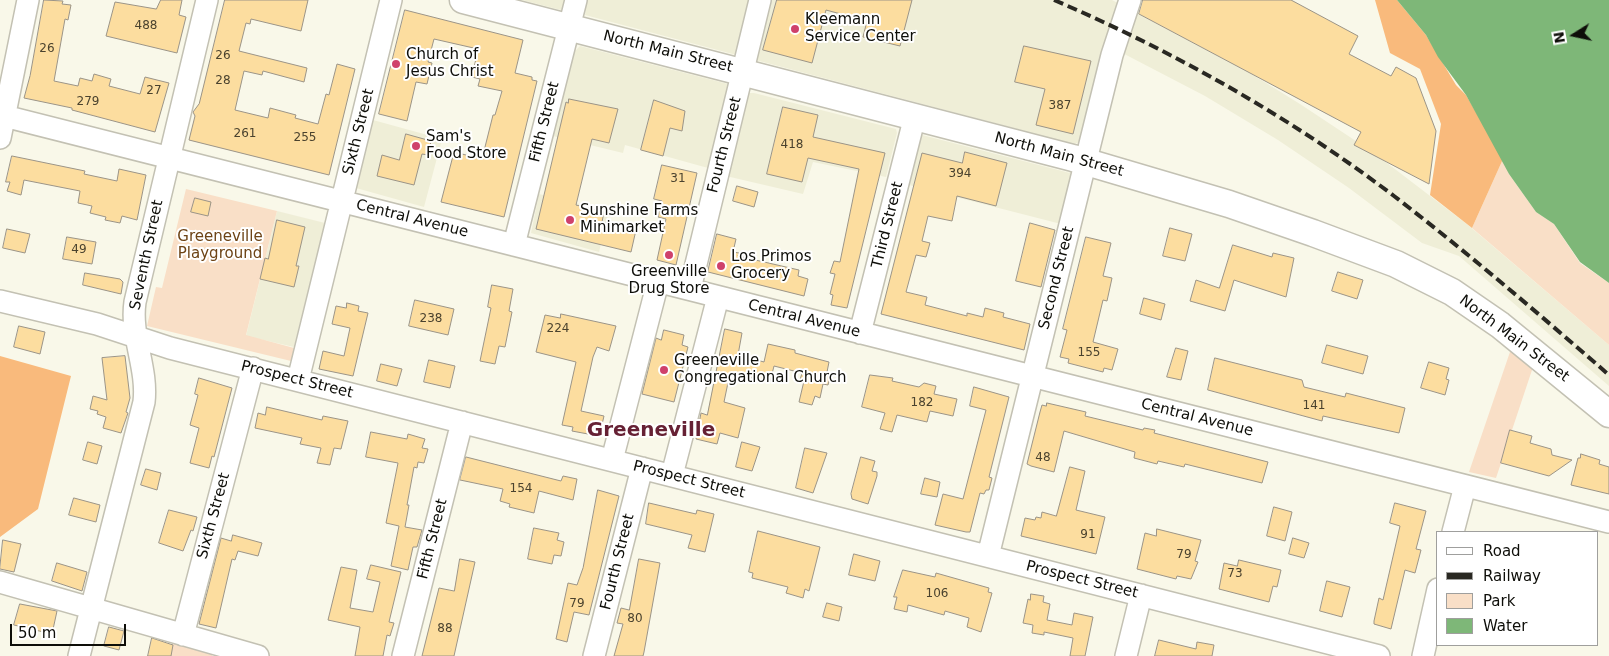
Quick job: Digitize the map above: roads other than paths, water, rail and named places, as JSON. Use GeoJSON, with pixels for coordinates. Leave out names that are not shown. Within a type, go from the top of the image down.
{"type":"FeatureCollection","features":[{"type":"Feature","properties":{"kind":"main road","name":"North Main Street"},"geometry":{"type":"LineString","coordinates":[[463,0],[1086,161],[1229,204],[1313,233],[1396,264],[1426,278],[1500,325],[1609,414]]}},
{"type":"Feature","properties":{"kind":"street"},"geometry":{"type":"LineString","coordinates":[[0,138],[3,115],[28,0]]}},
{"type":"Feature","properties":{"kind":"street","name":"Seventh Street"},"geometry":{"type":"LineString","coordinates":[[79,656],[144,402],[144,379],[135,336],[135,302],[207,0]]}},
{"type":"Feature","properties":{"kind":"street","name":"Sixth Street"},"geometry":{"type":"LineString","coordinates":[[298,380],[391,0]]}},
{"type":"Feature","properties":{"kind":"street","name":"Fifth Street"},"geometry":{"type":"LineString","coordinates":[[514,245],[576,0]]}},
{"type":"Feature","properties":{"kind":"street","name":"Fourth Street"},"geometry":{"type":"LineString","coordinates":[[690,290],[760,0]]}},
{"type":"Feature","properties":{"kind":"street","name":"Second Street"},"geometry":{"type":"LineString","coordinates":[[988,556],[1112,55],[1130,0]]}},
{"type":"Feature","properties":{"kind":"street","name":"Central Avenue"},"geometry":{"type":"LineString","coordinates":[[3,115],[1609,522]]}},
{"type":"Feature","properties":{"kind":"street","name":"Third Street"},"geometry":{"type":"LineString","coordinates":[[860,333],[915,116]]}},
{"type":"Feature","properties":{"kind":"street"},"geometry":{"type":"LineString","coordinates":[[612,460],[658,282]]}},
{"type":"Feature","properties":{"kind":"street"},"geometry":{"type":"LineString","coordinates":[[672,476],[718,297]]}},
{"type":"Feature","properties":{"kind":"street","name":"Prospect Street"},"geometry":{"type":"LineString","coordinates":[[0,300],[55,312],[135,336],[298,380],[1380,656]]}},
{"type":"Feature","properties":{"kind":"street","name":"Sixth Street"},"geometry":{"type":"LineString","coordinates":[[183,635],[253,368]]}},
{"type":"Feature","properties":{"kind":"street","name":"Fifth Street"},"geometry":{"type":"LineString","coordinates":[[403,656],[462,422]]}},
{"type":"Feature","properties":{"kind":"street","name":"Fourth Street"},"geometry":{"type":"LineString","coordinates":[[594,656],[642,468]]}},
{"type":"Feature","properties":{"kind":"street"},"geometry":{"type":"LineString","coordinates":[[1453,531],[1465,486]]}},
{"type":"Feature","properties":{"kind":"street"},"geometry":{"type":"LineString","coordinates":[[0,582],[258,656]]}},
{"type":"Feature","properties":{"kind":"street"},"geometry":{"type":"LineString","coordinates":[[1126,656],[1141,595]]}},
{"type":"Feature","properties":{"kind":"street"},"geometry":{"type":"LineString","coordinates":[[1423,656],[1436,598]]}},
{"type":"Feature","properties":{"kind":"water"},"geometry":{"type":"Polygon","coordinates":[[[1397,0],[1609,0],[1609,283],[1580,262],[1554,224],[1536,212],[1509,174],[1466,95],[1438,57],[1426,35],[1397,0]]]}},
{"type":"Feature","properties":{"kind":"railway"},"geometry":{"type":"LineString","coordinates":[[1054,0],[1143,41],[1230,88],[1314,139],[1422,218],[1503,284],[1609,375]]}},
{"type":"Feature","properties":{"kind":"place","name":"Kleemann Service Center"},"geometry":{"type":"Point","coordinates":[795,29]}},
{"type":"Feature","properties":{"kind":"place","name":"Church of Jesus Christ"},"geometry":{"type":"Point","coordinates":[396,64]}},
{"type":"Feature","properties":{"kind":"place","name":"Sam's Food Store"},"geometry":{"type":"Point","coordinates":[416,146]}},
{"type":"Feature","properties":{"kind":"place","name":"Sunshine Farms Minimarket"},"geometry":{"type":"Point","coordinates":[570,220]}},
{"type":"Feature","properties":{"kind":"place","name":"Greenville Drug Store"},"geometry":{"type":"Point","coordinates":[669,255]}},
{"type":"Feature","properties":{"kind":"place","name":"Los Primos Grocery"},"geometry":{"type":"Point","coordinates":[721,266]}},
{"type":"Feature","properties":{"kind":"place","name":"Greeneville Congregational Church"},"geometry":{"type":"Point","coordinates":[664,370]}},
{"type":"Feature","properties":{"kind":"district","name":"Greeneville"},"geometry":{"type":"Point","coordinates":[651,431]}},
{"type":"Feature","properties":{"kind":"park label","name":"Greeneville Playground"},"geometry":{"type":"Point","coordinates":[220,246]}}]}
